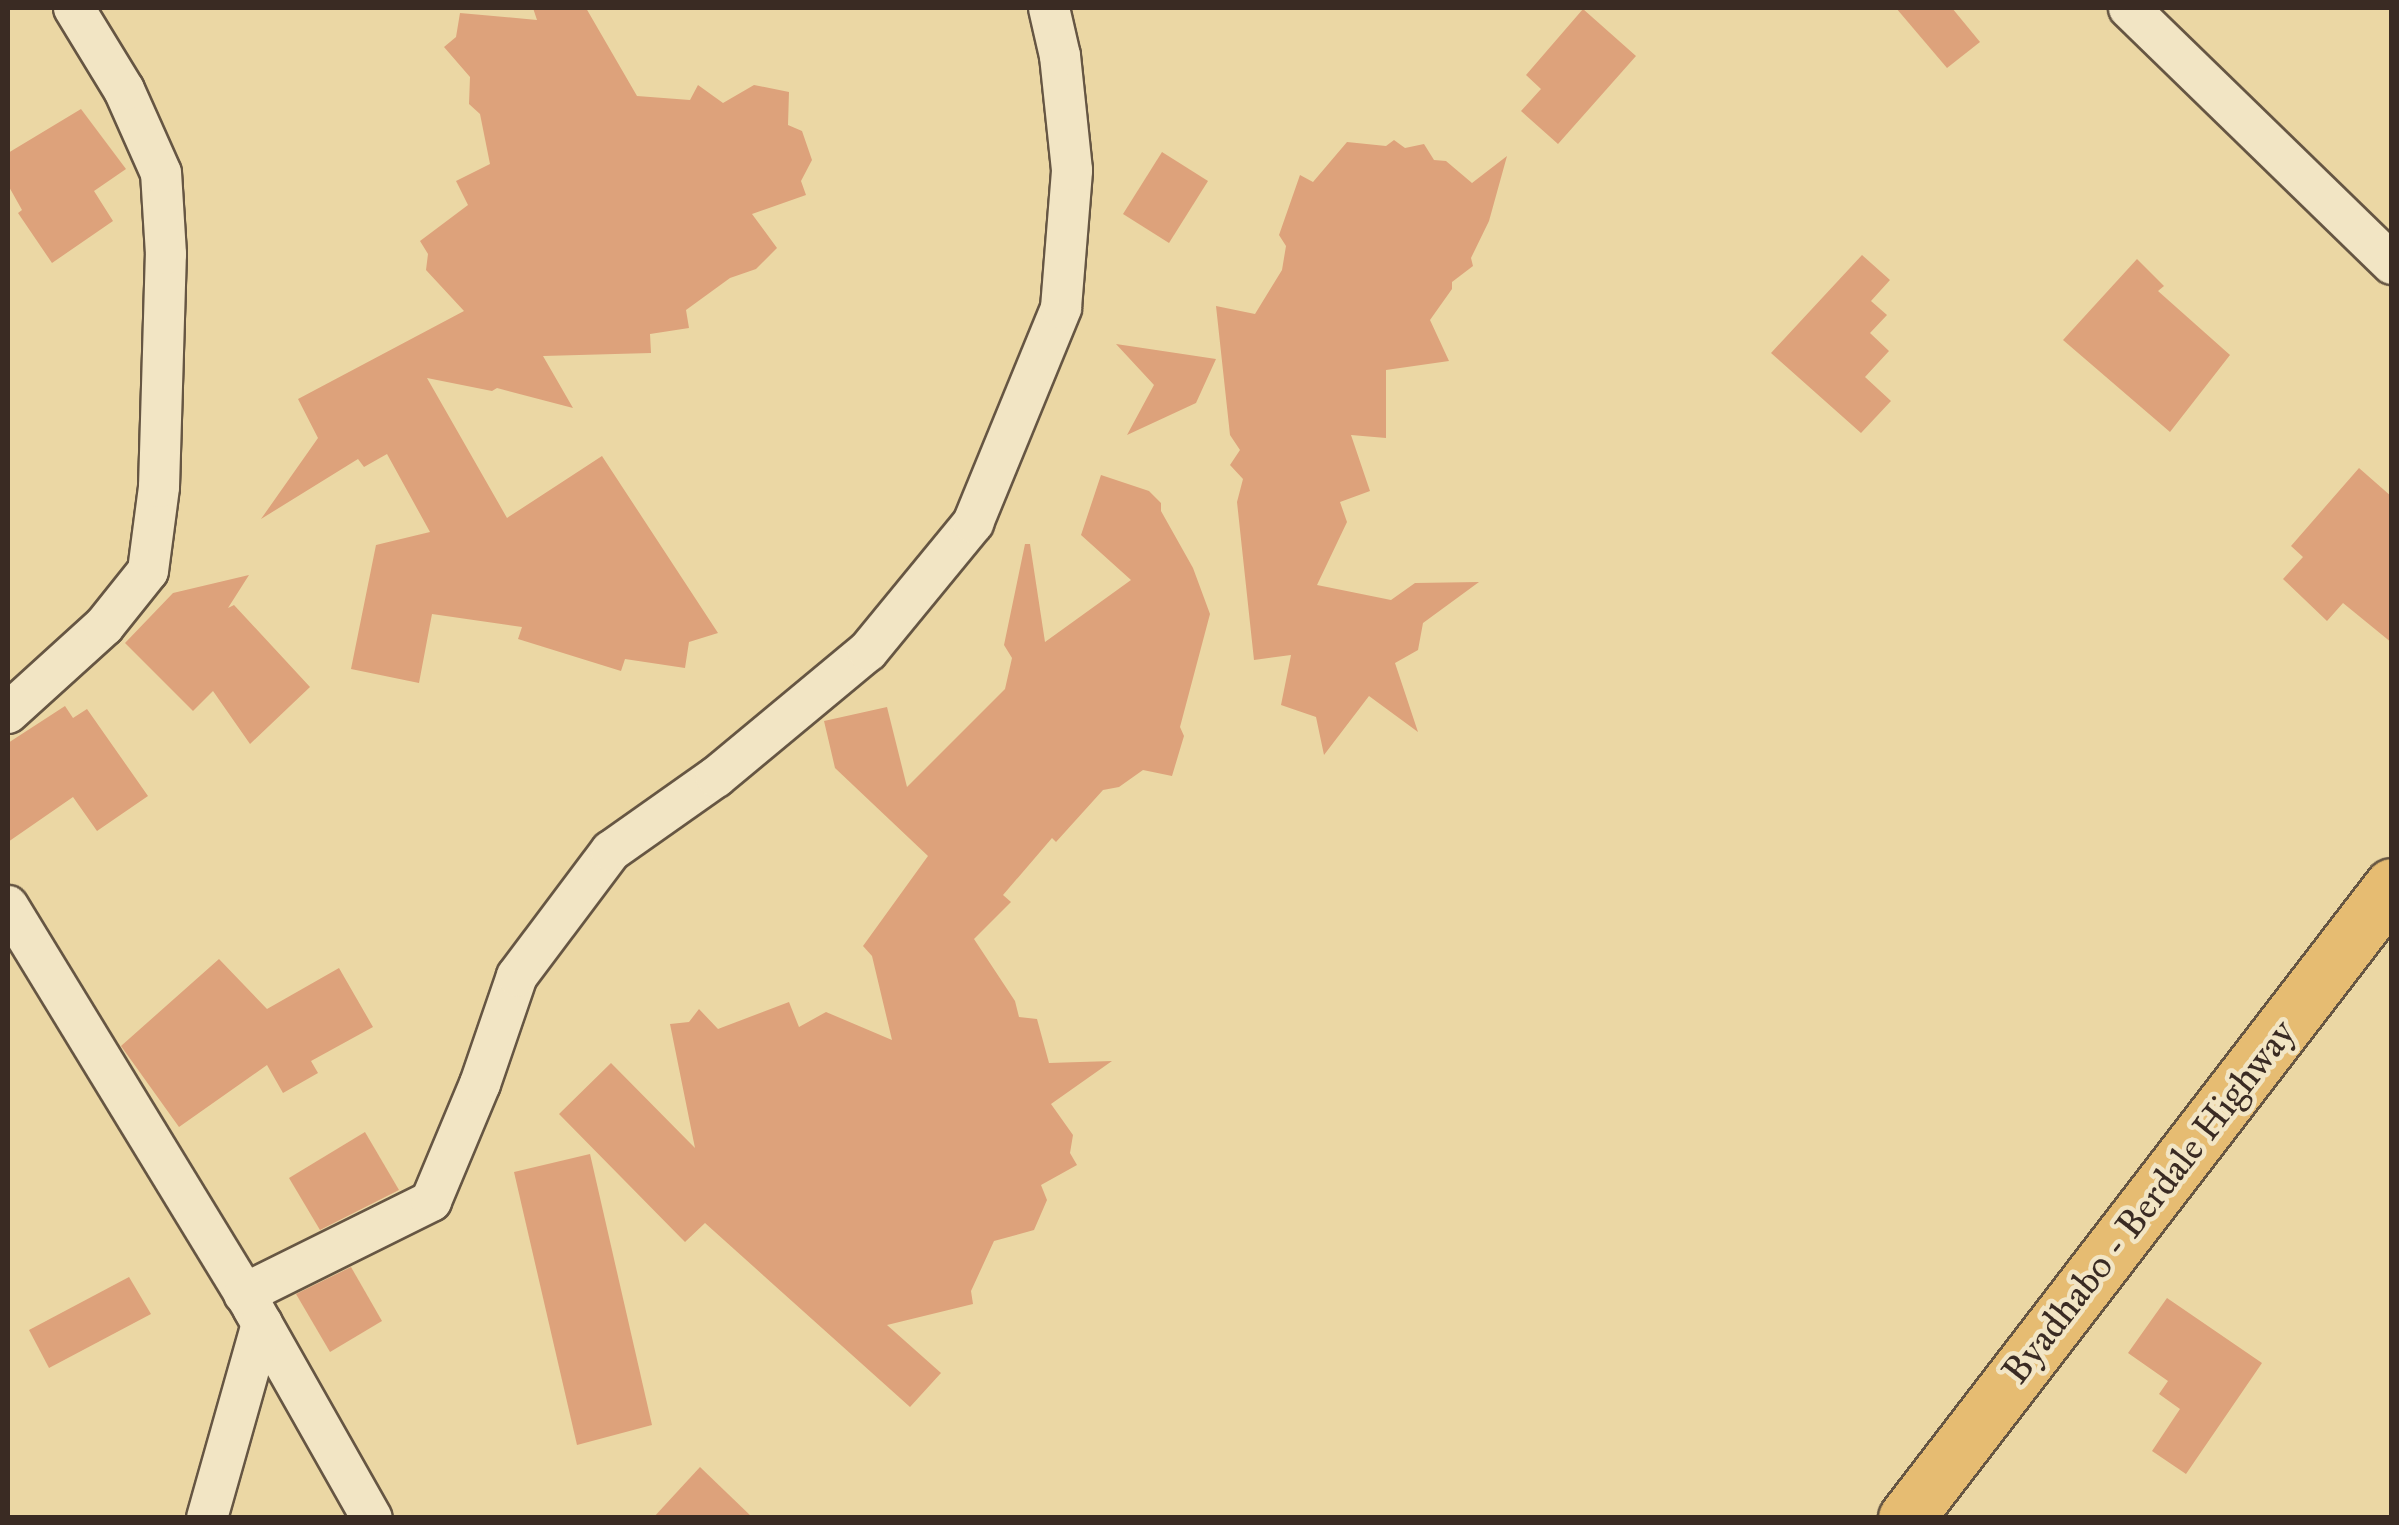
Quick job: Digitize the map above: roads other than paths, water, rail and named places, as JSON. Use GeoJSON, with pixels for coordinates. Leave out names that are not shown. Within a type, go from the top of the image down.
{"type":"FeatureCollection","features":[{"type":"Feature","properties":{"kind":"main road","name":"Byadhabo - Berdale Highway"},"geometry":{"type":"LineString","coordinates":[[1906,1518],[2392,886]]}},
{"type":"Feature","properties":{"kind":"street"},"geometry":{"type":"LineString","coordinates":[[8,713],[104,626],[148,571],[159,487],[166,254],[160,173],[124,90],[74,8]]}},
{"type":"Feature","properties":{"kind":"street"},"geometry":{"type":"LineString","coordinates":[[206,1518],[253,1309],[431,1202],[480,1084],[517,976],[611,851],[716,777],[868,650],[973,523],[1061,308],[1072,170],[1060,56],[1049,8]]}},
{"type":"Feature","properties":{"kind":"street"},"geometry":{"type":"LineString","coordinates":[[2129,8],[2392,264]]}},
{"type":"Feature","properties":{"kind":"street"},"geometry":{"type":"LineString","coordinates":[[8,906],[253,1309],[372,1518]]}}]}
